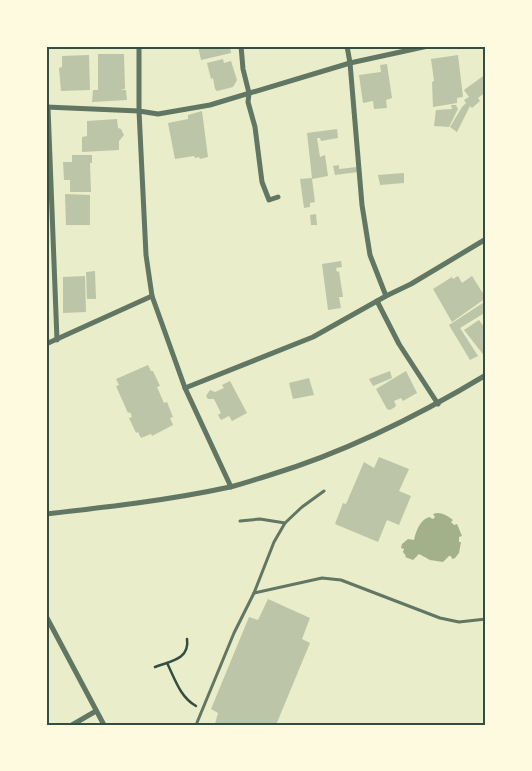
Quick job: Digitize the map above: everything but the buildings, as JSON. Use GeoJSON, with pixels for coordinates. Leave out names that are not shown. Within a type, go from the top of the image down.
{"type":"FeatureCollection","features":[{"type":"Feature","properties":{"kind":"street"},"geometry":{"type":"LineString","coordinates":[[139,46],[139,111],[146,256],[152,296],[184,388],[231,487]]}},
{"type":"Feature","properties":{"kind":"street"},"geometry":{"type":"LineString","coordinates":[[241,46],[243,69],[249,93],[248,102],[255,127],[262,182],[269,200],[278,197]]}},
{"type":"Feature","properties":{"kind":"street"},"geometry":{"type":"LineString","coordinates":[[347,46],[362,205],[370,255],[386,296]]}},
{"type":"Feature","properties":{"kind":"street"},"geometry":{"type":"LineString","coordinates":[[57,340],[47,107],[139,111],[158,114],[210,105],[350,63],[428,46]]}},
{"type":"Feature","properties":{"kind":"street"},"geometry":{"type":"LineString","coordinates":[[184,388],[313,337],[411,284],[486,239]]}},
{"type":"Feature","properties":{"kind":"street"},"geometry":{"type":"LineString","coordinates":[[46,344],[152,296]]}},
{"type":"Feature","properties":{"kind":"street"},"geometry":{"type":"LineString","coordinates":[[377,301],[399,344],[438,404]]}},
{"type":"Feature","properties":{"kind":"street"},"geometry":{"type":"LineString","coordinates":[[46,514],[122,505],[231,487],[295,467],[358,442],[438,404],[486,375]]}},
{"type":"Feature","properties":{"kind":"street"},"geometry":{"type":"LineString","coordinates":[[46,616],[104,725]]}},
{"type":"Feature","properties":{"kind":"street"},"geometry":{"type":"LineString","coordinates":[[72,725],[96,711]]}},
{"type":"Feature","properties":{"kind":"lane"},"geometry":{"type":"LineString","coordinates":[[196,725],[234,633],[254,593],[274,542],[284,523],[302,506],[324,491]]}},
{"type":"Feature","properties":{"kind":"lane"},"geometry":{"type":"LineString","coordinates":[[240,522],[260,519],[284,523]]}},
{"type":"Feature","properties":{"kind":"lane"},"geometry":{"type":"LineString","coordinates":[[254,593],[322,578],[341,580],[440,618],[460,622],[486,619]]}},
{"type":"Feature","properties":{"kind":"path"},"geometry":{"type":"LineString","coordinates":[[155,667],[186,652],[188,647],[187,638]]}},
{"type":"Feature","properties":{"kind":"path"},"geometry":{"type":"LineString","coordinates":[[167,662],[181,694],[190,702],[203,708]]}},
{"type":"Feature","properties":{"kind":"shaded area"},"geometry":{"type":"Polygon","coordinates":[[[437,513],[453,520],[451,522],[454,525],[457,524],[462,536],[459,537],[459,542],[461,542],[459,553],[455,558],[452,559],[449,556],[443,562],[430,560],[419,554],[413,560],[405,557],[404,549],[401,548],[402,544],[408,539],[414,540],[421,523],[429,517],[433,519],[435,517],[433,514],[437,513]]]}}]}
